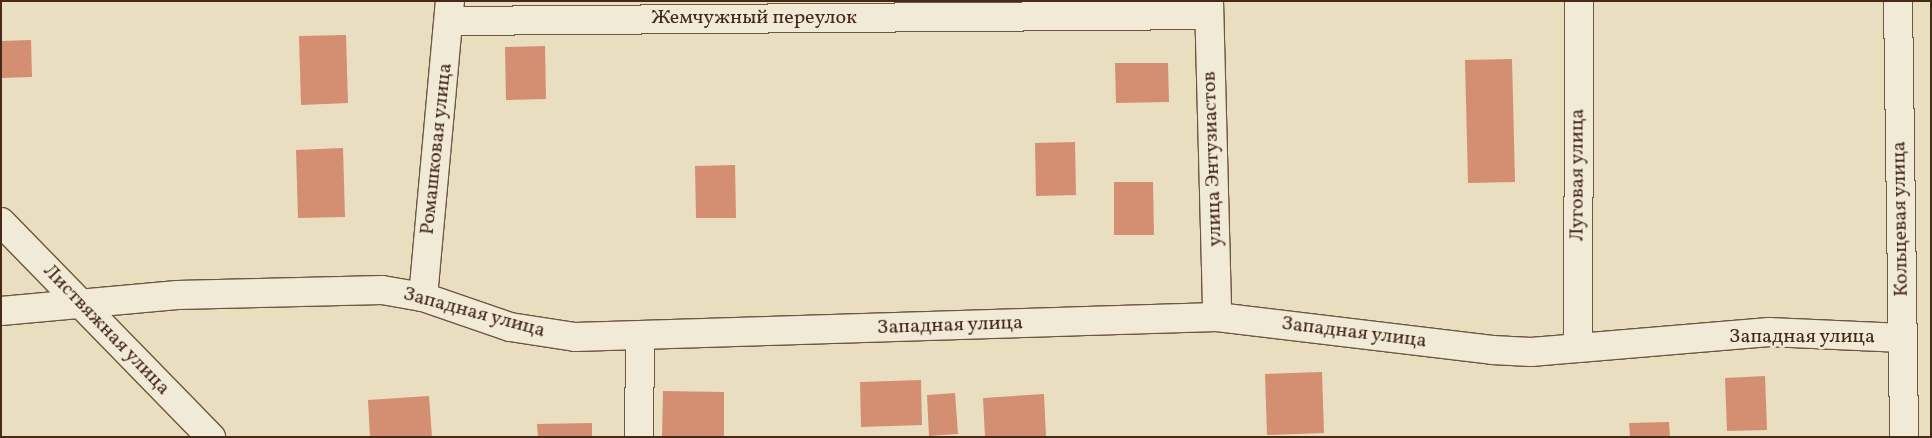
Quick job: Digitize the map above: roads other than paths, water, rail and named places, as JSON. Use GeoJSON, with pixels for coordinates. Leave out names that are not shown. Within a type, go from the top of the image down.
{"type":"FeatureCollection","features":[{"type":"Feature","properties":{"kind":"street","name":"Луговая улица"},"geometry":{"type":"LineString","coordinates":[[1578,348],[1579,1]]}},
{"type":"Feature","properties":{"kind":"street","name":"Кольцевая улица"},"geometry":{"type":"LineString","coordinates":[[1898,1],[1904,437]]}},
{"type":"Feature","properties":{"kind":"street","name":"Жемчужный переулок"},"geometry":{"type":"LineString","coordinates":[[450,11],[1209,8]]}},
{"type":"Feature","properties":{"kind":"street","name":"улица Энтузиастов"},"geometry":{"type":"LineString","coordinates":[[1209,8],[1217,317]]}},
{"type":"Feature","properties":{"kind":"street","name":"Ромашковая улица"},"geometry":{"type":"LineString","coordinates":[[423,297],[450,11]]}},
{"type":"Feature","properties":{"kind":"street","name":"Листвяжная улица"},"geometry":{"type":"LineString","coordinates":[[1,222],[211,437]]}},
{"type":"Feature","properties":{"kind":"street","name":"Западная улица"},"geometry":{"type":"LineString","coordinates":[[1,311],[81,306],[197,294],[382,290],[423,297],[510,327],[575,337],[640,338],[1217,317],[1492,350],[1578,348],[1769,332],[1903,338]]}},
{"type":"Feature","properties":{"kind":"street"},"geometry":{"type":"LineString","coordinates":[[639,437],[640,338]]}}]}
